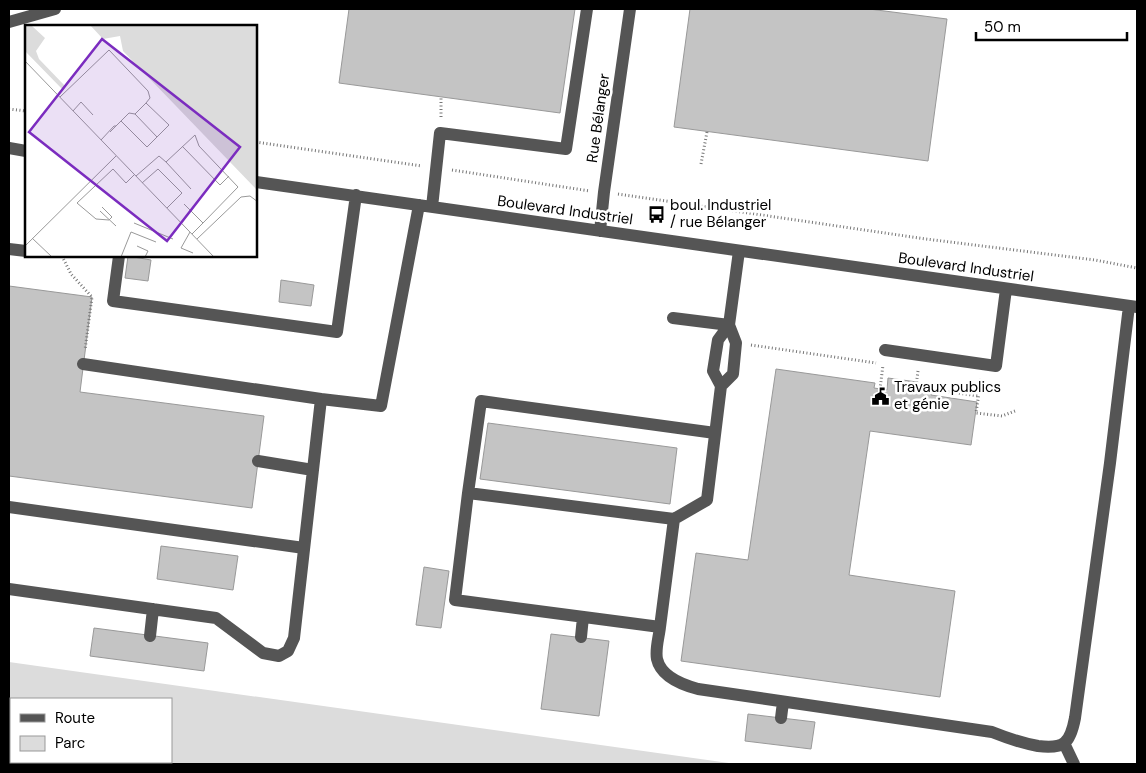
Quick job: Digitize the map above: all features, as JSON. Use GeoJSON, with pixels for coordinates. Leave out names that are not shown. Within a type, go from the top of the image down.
{"type":"FeatureCollection","features":[{"type":"Feature","properties":{"kind":"street"},"geometry":{"type":"LineString","coordinates":[[9,22],[55,9]]}},
{"type":"Feature","properties":{"kind":"street"},"geometry":{"type":"LineString","coordinates":[[432,207],[440,133],[566,148],[587,9]]}},
{"type":"Feature","properties":{"kind":"street","name":"Rue Bélanger"},"geometry":{"type":"LineString","coordinates":[[600,231],[630,9]]}},
{"type":"Feature","properties":{"kind":"street"},"geometry":{"type":"LineString","coordinates":[[9,148],[25,150]]}},
{"type":"Feature","properties":{"kind":"street","name":"Boulevard Industriel"},"geometry":{"type":"LineString","coordinates":[[258,182],[1133,307]]}},
{"type":"Feature","properties":{"kind":"street"},"geometry":{"type":"LineString","coordinates":[[118,258],[113,302],[337,332],[356,195]]}},
{"type":"Feature","properties":{"kind":"street"},"geometry":{"type":"LineString","coordinates":[[83,364],[381,406],[418,205]]}},
{"type":"Feature","properties":{"kind":"street"},"geometry":{"type":"LineString","coordinates":[[9,248],[25,251]]}},
{"type":"Feature","properties":{"kind":"street"},"geometry":{"type":"LineString","coordinates":[[468,493],[674,519],[707,500],[721,386],[713,371],[718,340],[729,325],[739,251]]}},
{"type":"Feature","properties":{"kind":"street"},"geometry":{"type":"LineString","coordinates":[[885,350],[996,366],[1006,289]]}},
{"type":"Feature","properties":{"kind":"street"},"geometry":{"type":"LineString","coordinates":[[674,519],[657,653],[658,661],[666,674],[674,679],[686,686],[698,689],[992,732],[1022,744],[1054,748],[1064,743],[1072,731],[1075,718],[1133,307]]}},
{"type":"Feature","properties":{"kind":"street"},"geometry":{"type":"LineString","coordinates":[[673,318],[729,325]]}},
{"type":"Feature","properties":{"kind":"street"},"geometry":{"type":"LineString","coordinates":[[721,386],[733,374],[736,343],[729,325]]}},
{"type":"Feature","properties":{"kind":"street"},"geometry":{"type":"LineString","coordinates":[[9,589],[216,618],[263,653],[279,656],[288,651],[294,638],[321,399]]}},
{"type":"Feature","properties":{"kind":"street"},"geometry":{"type":"LineString","coordinates":[[660,627],[456,600],[480,402],[715,433]]}},
{"type":"Feature","properties":{"kind":"street"},"geometry":{"type":"LineString","coordinates":[[258,461],[313,470]]}},
{"type":"Feature","properties":{"kind":"street"},"geometry":{"type":"LineString","coordinates":[[9,507],[304,548]]}},
{"type":"Feature","properties":{"kind":"street"},"geometry":{"type":"LineString","coordinates":[[150,636],[153,609]]}},
{"type":"Feature","properties":{"kind":"street"},"geometry":{"type":"LineString","coordinates":[[581,637],[583,616]]}},
{"type":"Feature","properties":{"kind":"street"},"geometry":{"type":"LineString","coordinates":[[781,718],[783,702]]}},
{"type":"Feature","properties":{"kind":"street"},"geometry":{"type":"LineString","coordinates":[[1064,743],[1074,764]]}},
{"type":"Feature","properties":{"kind":"path"},"geometry":{"type":"LineString","coordinates":[[9,108],[25,111]]}},
{"type":"Feature","properties":{"kind":"path"},"geometry":{"type":"LineString","coordinates":[[701,164],[707,132]]}},
{"type":"Feature","properties":{"kind":"path"},"geometry":{"type":"LineString","coordinates":[[258,142],[422,166]]}},
{"type":"Feature","properties":{"kind":"path","name":"Boulevard Industriel"},"geometry":{"type":"LineString","coordinates":[[462,171],[573,189]]}},
{"type":"Feature","properties":{"kind":"path","name":"Boulevard Industriel"},"geometry":{"type":"LineString","coordinates":[[626,194],[926,239],[1096,260],[1137,268]]}},
{"type":"Feature","properties":{"kind":"path"},"geometry":{"type":"LineString","coordinates":[[63,258],[71,274],[92,297],[83,364]]}},
{"type":"Feature","properties":{"kind":"path"},"geometry":{"type":"LineString","coordinates":[[743,344],[892,366]]}},
{"type":"Feature","properties":{"kind":"path"},"geometry":{"type":"LineString","coordinates":[[880,389],[883,364]]}},
{"type":"Feature","properties":{"kind":"path"},"geometry":{"type":"LineString","coordinates":[[909,368],[918,370],[916,386],[978,396],[976,413],[1002,416],[1015,411]]}},
{"type":"Feature","properties":{"kind":"green space"},"geometry":{"type":"Polygon","coordinates":[[[9,662],[736,764],[9,764],[9,662]]]}},
{"type":"Feature","properties":{"kind":"building"},"geometry":{"type":"Polygon","coordinates":[[[349,9],[575,9],[560,113],[339,83],[349,9]]]}},
{"type":"Feature","properties":{"kind":"building"},"geometry":{"type":"Polygon","coordinates":[[[690,9],[869,9],[947,19],[928,161],[674,127],[690,9]]]}},
{"type":"Feature","properties":{"kind":"building"},"geometry":{"type":"Polygon","coordinates":[[[128,258],[151,260],[148,281],[125,278],[128,258]]]}},
{"type":"Feature","properties":{"kind":"building"},"geometry":{"type":"Polygon","coordinates":[[[281,280],[314,285],[311,306],[279,302],[281,280]]]}},
{"type":"Feature","properties":{"kind":"building"},"geometry":{"type":"Polygon","coordinates":[[[9,286],[92,297],[80,392],[264,416],[252,508],[9,476],[9,286]]]}},
{"type":"Feature","properties":{"kind":"building"},"geometry":{"type":"Polygon","coordinates":[[[776,369],[875,383],[874,388],[887,390],[888,378],[917,382],[916,387],[931,389],[931,395],[977,402],[971,445],[870,431],[849,575],[955,591],[940,697],[681,661],[696,553],[748,560],[776,369]]]}},
{"type":"Feature","properties":{"kind":"building"},"geometry":{"type":"Polygon","coordinates":[[[488,423],[677,448],[670,504],[480,479],[488,423]]]}},
{"type":"Feature","properties":{"kind":"building"},"geometry":{"type":"Polygon","coordinates":[[[161,546],[238,556],[233,590],[157,579],[161,546]]]}},
{"type":"Feature","properties":{"kind":"building"},"geometry":{"type":"Polygon","coordinates":[[[424,567],[449,571],[441,628],[416,625],[424,567]]]}},
{"type":"Feature","properties":{"kind":"building"},"geometry":{"type":"Polygon","coordinates":[[[94,628],[208,643],[204,671],[90,656],[94,628]]]}},
{"type":"Feature","properties":{"kind":"building"},"geometry":{"type":"Polygon","coordinates":[[[551,634],[609,641],[599,716],[541,709],[551,634]]]}},
{"type":"Feature","properties":{"kind":"building"},"geometry":{"type":"Polygon","coordinates":[[[748,714],[815,722],[811,749],[745,741],[748,714]]]}},
{"type":"Feature","properties":{"kind":"place","name":"boul. Industriel / rue Bélanger"},"geometry":{"type":"Point","coordinates":[656,214]}},
{"type":"Feature","properties":{"kind":"place","name":"Travaux publics et génie"},"geometry":{"type":"Point","coordinates":[880,396]}}]}
